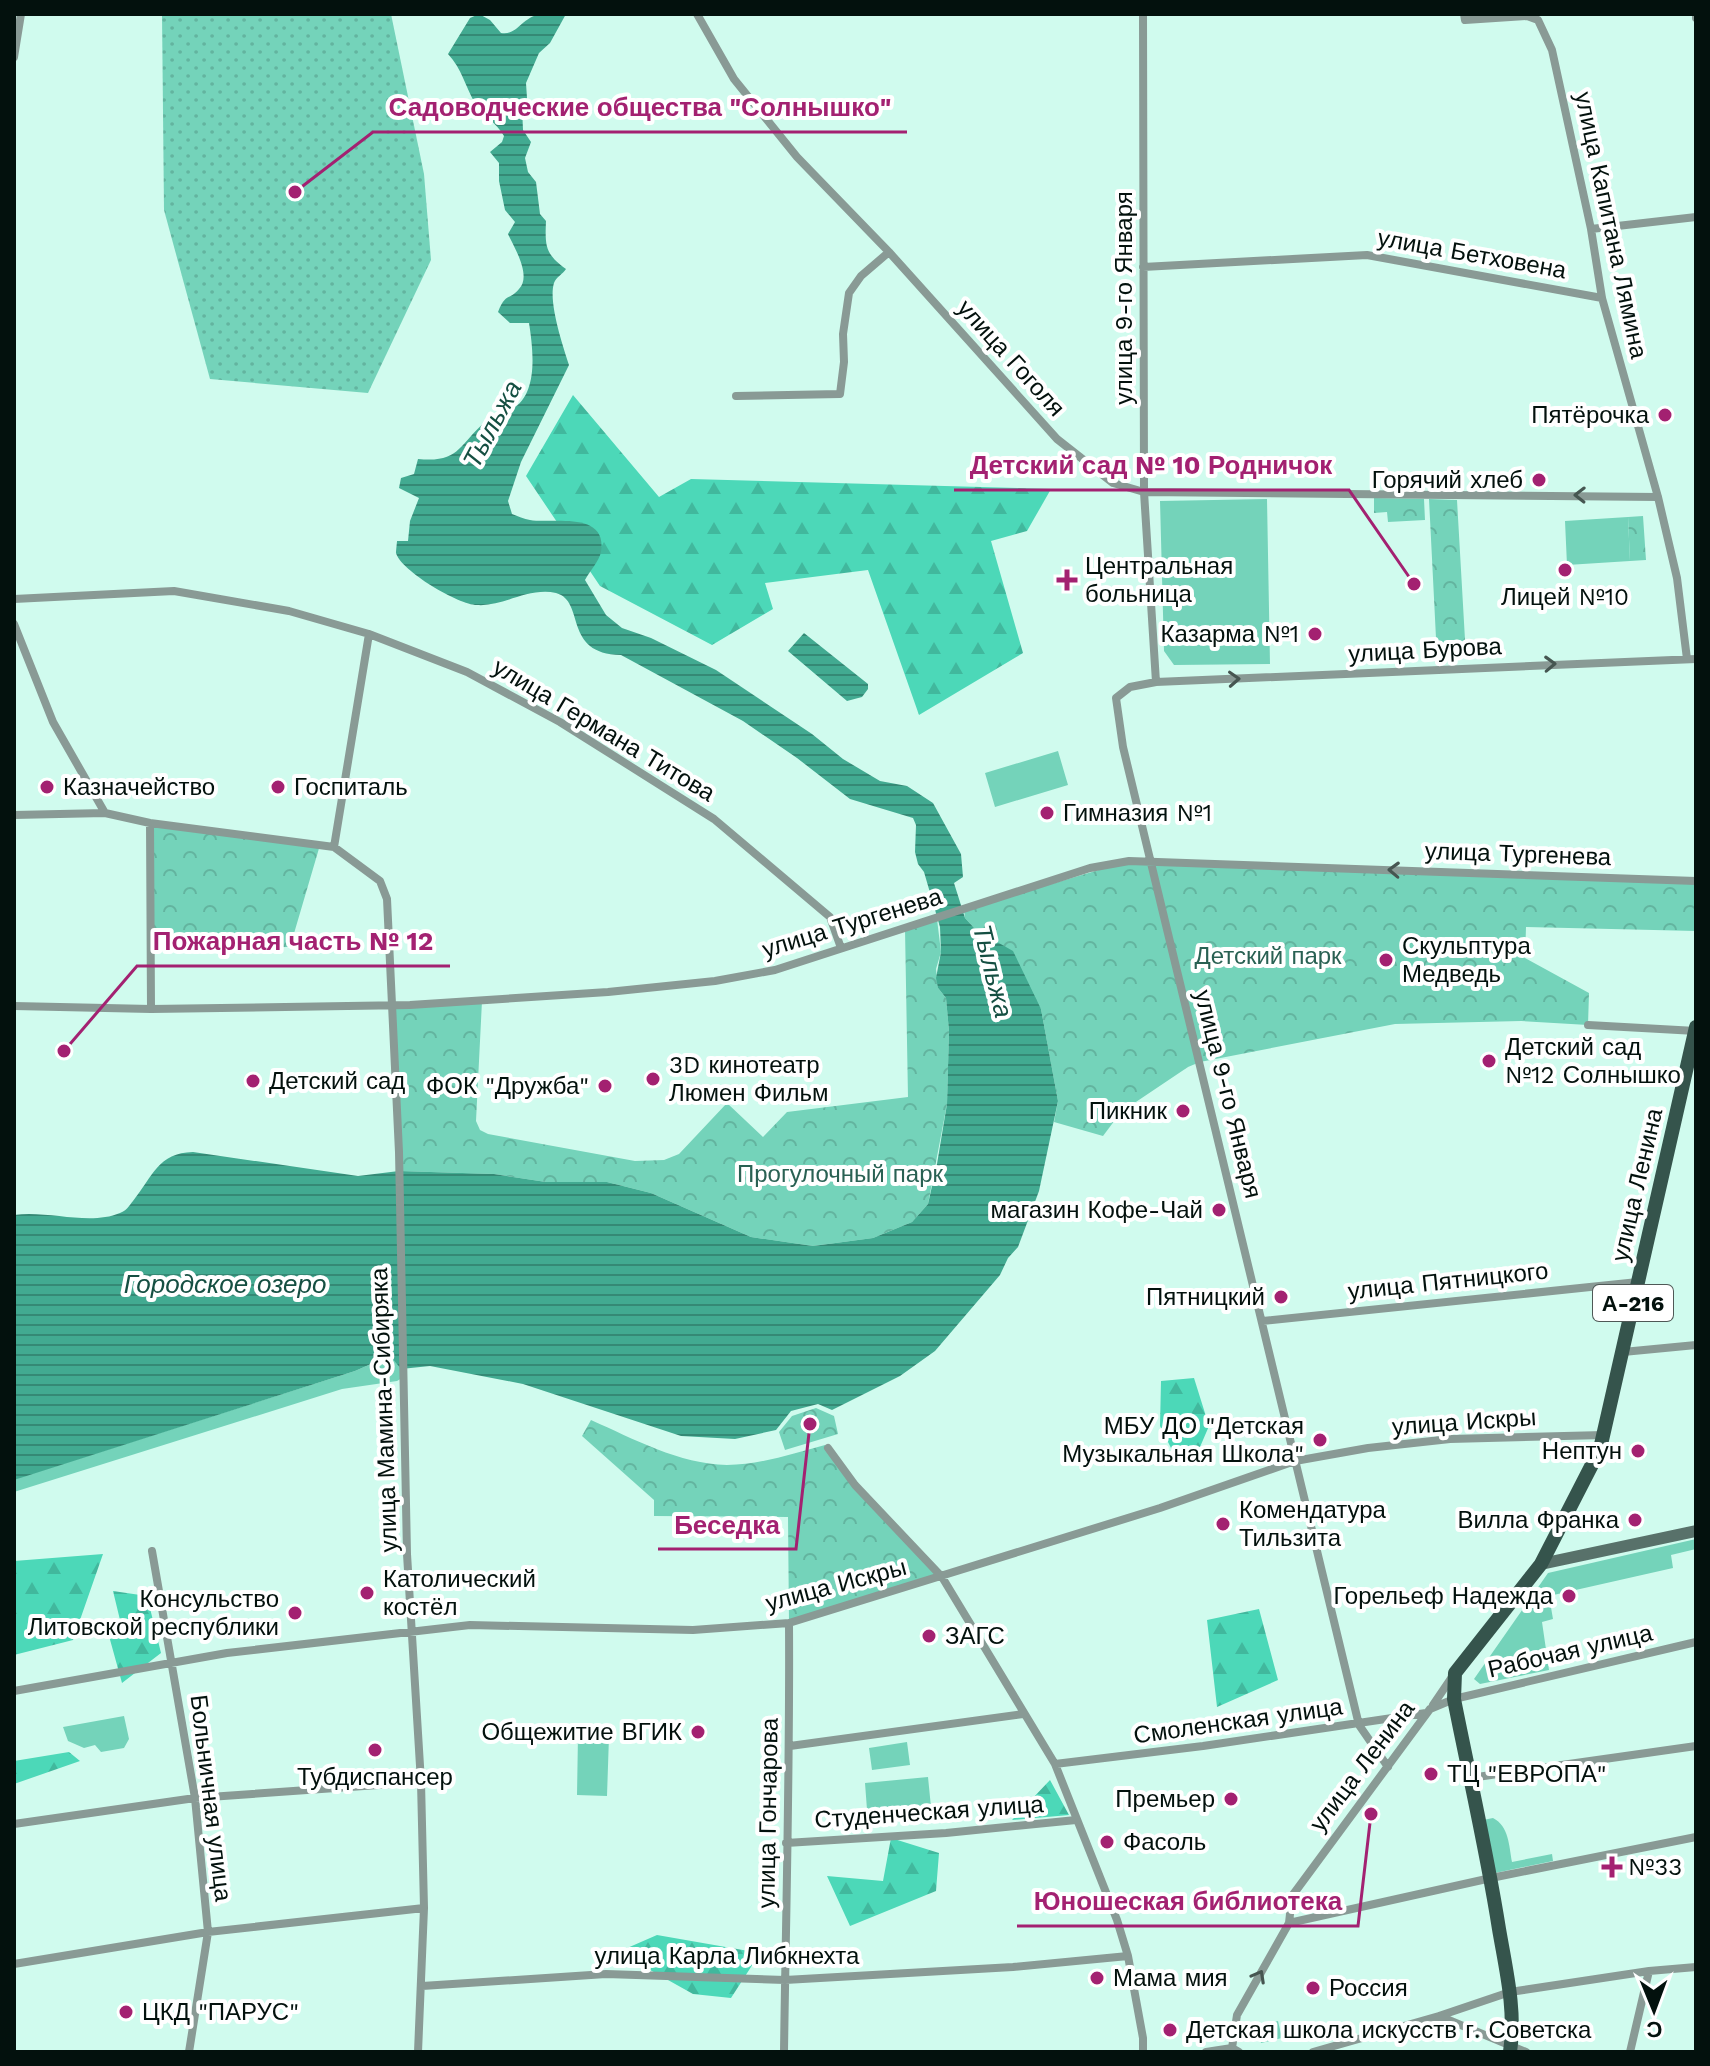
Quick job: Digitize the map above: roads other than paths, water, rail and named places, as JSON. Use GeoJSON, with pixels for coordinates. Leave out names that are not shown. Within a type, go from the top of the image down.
{"type":"FeatureCollection","features":[{"type":"Feature","properties":{"kind":"main road","name":"улица Ленина"},"geometry":{"type":"LineString","coordinates":[[1455,1673],[1541,1564],[1589,1474],[1604,1435],[1696,1030]]}},
{"type":"Feature","properties":{"kind":"main road"},"geometry":{"type":"LineString","coordinates":[[1455,1673],[1454,1699],[1491,1878],[1510,1992],[1513,2017],[1510,2049]]}},
{"type":"Feature","properties":{"kind":"street"},"geometry":{"type":"LineString","coordinates":[[14,57],[21,14]]}},
{"type":"Feature","properties":{"kind":"street","name":"улица Гоголя"},"geometry":{"type":"LineString","coordinates":[[697,14],[743,92],[797,157],[889,252],[1057,439],[1113,483],[1144,492],[1658,497]]}},
{"type":"Feature","properties":{"kind":"street","name":"улица 9-го Января"},"geometry":{"type":"LineString","coordinates":[[1143,14],[1144,492],[1156,682],[1130,687],[1116,698],[1123,747],[1149,861],[1359,1725]]}},
{"type":"Feature","properties":{"kind":"street","name":"улица Капитана Лямина"},"geometry":{"type":"LineString","coordinates":[[1464,14],[1465,20],[1527,16],[1538,20],[1552,50],[1591,229],[1602,298],[1658,497],[1692,659]]}},
{"type":"Feature","properties":{"kind":"street"},"geometry":{"type":"LineString","coordinates":[[1591,229],[1696,217]]}},
{"type":"Feature","properties":{"kind":"street"},"geometry":{"type":"LineString","coordinates":[[736,396],[840,394],[849,293],[861,276],[889,252]]}},
{"type":"Feature","properties":{"kind":"street","name":"улица Бетховена"},"geometry":{"type":"LineString","coordinates":[[1143,267],[1367,255],[1602,298]]}},
{"type":"Feature","properties":{"kind":"street","name":"улица Германа Титова"},"geometry":{"type":"LineString","coordinates":[[14,599],[174,591],[289,611],[369,634],[467,672],[547,715],[714,819],[830,917],[841,948]]}},
{"type":"Feature","properties":{"kind":"street"},"geometry":{"type":"LineString","coordinates":[[14,624],[53,722],[105,813]]}},
{"type":"Feature","properties":{"kind":"street"},"geometry":{"type":"LineString","coordinates":[[14,815],[105,813],[150,823],[334,847],[369,634]]}},
{"type":"Feature","properties":{"kind":"street","name":"улица Бурова"},"geometry":{"type":"LineString","coordinates":[[1156,682],[1692,659]]}},
{"type":"Feature","properties":{"kind":"street"},"geometry":{"type":"LineString","coordinates":[[150,823],[151,1009]]}},
{"type":"Feature","properties":{"kind":"street","name":"улица Мамина-Сибиряка"},"geometry":{"type":"LineString","coordinates":[[334,847],[380,881],[387,899],[399,1152],[407,1554],[421,1782],[424,1908],[418,2052]]}},
{"type":"Feature","properties":{"kind":"street","name":"улица Тургенева"},"geometry":{"type":"LineString","coordinates":[[14,1006],[151,1009],[391,1006],[608,992],[715,981],[775,970],[1090,868],[1129,861],[1696,881]]}},
{"type":"Feature","properties":{"kind":"street"},"geometry":{"type":"LineString","coordinates":[[1588,1025],[1696,1030]]}},
{"type":"Feature","properties":{"kind":"street","name":"улица Пятницкого"},"geometry":{"type":"LineString","coordinates":[[1263,1321],[1638,1282]]}},
{"type":"Feature","properties":{"kind":"street"},"geometry":{"type":"LineString","coordinates":[[1623,1352],[1696,1345]]}},
{"type":"Feature","properties":{"kind":"street","name":"улица Искры"},"geometry":{"type":"LineString","coordinates":[[14,1691],[172,1662],[413,1630],[470,1625],[693,1630],[789,1623],[1160,1508],[1295,1461],[1368,1448],[1450,1439],[1604,1435]]}},
{"type":"Feature","properties":{"kind":"street"},"geometry":{"type":"LineString","coordinates":[[828,1448],[855,1485],[942,1577],[1055,1764],[1117,1920],[1128,1956],[1143,2052]]}},
{"type":"Feature","properties":{"kind":"street"},"geometry":{"type":"LineString","coordinates":[[1541,1564],[1696,1531]]}},
{"type":"Feature","properties":{"kind":"street","name":"Больничная улица"},"geometry":{"type":"LineString","coordinates":[[152,1551],[195,1798],[208,1932],[189,2052]]}},
{"type":"Feature","properties":{"kind":"street","name":"улица Гончарова"},"geometry":{"type":"LineString","coordinates":[[784,2052],[790,1746],[789,1623]]}},
{"type":"Feature","properties":{"kind":"street","name":"Рабочая улица"},"geometry":{"type":"LineString","coordinates":[[1454,1699],[1696,1642]]}},
{"type":"Feature","properties":{"kind":"street"},"geometry":{"type":"LineString","coordinates":[[1429,1711],[1455,1673]]}},
{"type":"Feature","properties":{"kind":"street","name":"улица Ленина"},"geometry":{"type":"LineString","coordinates":[[1236,2050],[1237,2015],[1289,1923],[1292,1896],[1429,1711],[1454,1699]]}},
{"type":"Feature","properties":{"kind":"street","name":"Смоленская улица"},"geometry":{"type":"LineString","coordinates":[[1055,1764],[1359,1725],[1429,1711]]}},
{"type":"Feature","properties":{"kind":"street"},"geometry":{"type":"LineString","coordinates":[[790,1746],[1023,1714]]}},
{"type":"Feature","properties":{"kind":"street"},"geometry":{"type":"LineString","coordinates":[[1359,1725],[1388,1767]]}},
{"type":"Feature","properties":{"kind":"street"},"geometry":{"type":"LineString","coordinates":[[1470,1778],[1696,1746]]}},
{"type":"Feature","properties":{"kind":"street"},"geometry":{"type":"LineString","coordinates":[[14,1824],[195,1798],[421,1782]]}},
{"type":"Feature","properties":{"kind":"street","name":"Студенческая улица"},"geometry":{"type":"LineString","coordinates":[[786,1843],[946,1833],[1076,1820]]}},
{"type":"Feature","properties":{"kind":"street"},"geometry":{"type":"LineString","coordinates":[[1289,1923],[1696,1837]]}},
{"type":"Feature","properties":{"kind":"street"},"geometry":{"type":"LineString","coordinates":[[14,1964],[208,1932],[424,1908]]}},
{"type":"Feature","properties":{"kind":"street","name":"улица Карла Либкнехта"},"geometry":{"type":"LineString","coordinates":[[422,1986],[606,1974],[785,1980],[1013,1967],[1128,1956]]}},
{"type":"Feature","properties":{"kind":"street"},"geometry":{"type":"LineString","coordinates":[[1313,2052],[1510,1992],[1696,1967]]}},
{"type":"Feature","properties":{"kind":"street"},"geometry":{"type":"LineString","coordinates":[[1630,2052],[1649,1971]]}},
{"type":"Feature","properties":{"kind":"street"},"geometry":{"type":"LineString","coordinates":[[1439,2016],[1510,2049],[1526,2052]]}},
{"type":"Feature","properties":{"kind":"street"},"geometry":{"type":"LineString","coordinates":[[1206,2052],[1236,2050]]}},
{"type":"Feature","properties":{"kind":"water","name":"Городское озеро"},"geometry":{"type":"Polygon","coordinates":[[[479,14],[490,20],[501,33],[506,33],[534,16],[566,14],[550,43],[539,53],[526,83],[527,98],[522,107],[523,130],[531,142],[525,158],[528,172],[536,182],[540,214],[546,221],[548,249],[566,269],[554,283],[553,301],[569,365],[521,462],[508,501],[512,514],[530,520],[587,524],[596,530],[601,539],[601,552],[585,580],[606,615],[622,628],[651,638],[716,670],[812,734],[843,759],[880,781],[907,786],[933,803],[961,854],[963,877],[954,883],[965,918],[976,930],[1013,951],[1041,1009],[1058,1101],[1039,1191],[1018,1247],[1008,1258],[1000,1275],[935,1351],[900,1376],[832,1410],[818,1404],[791,1411],[776,1430],[735,1439],[681,1436],[523,1384],[430,1366],[401,1369],[392,1358],[14,1480],[14,1215],[95,1218],[120,1213],[164,1161],[181,1153],[193,1152],[358,1176],[399,1171],[494,1174],[546,1182],[607,1182],[651,1193],[751,1237],[813,1246],[873,1238],[912,1222],[928,1204],[947,1104],[949,1031],[946,998],[938,988],[936,978],[941,952],[940,927],[915,852],[916,825],[913,818],[850,799],[743,721],[621,655],[602,652],[590,646],[582,637],[571,606],[556,593],[536,593],[487,605],[469,604],[419,577],[408,569],[396,553],[397,541],[408,541],[410,521],[419,498],[399,488],[401,478],[414,474],[418,459],[442,458],[457,451],[487,420],[521,402],[527,393],[532,370],[529,323],[510,323],[498,312],[506,299],[519,289],[524,277],[521,262],[508,234],[515,222],[505,210],[499,163],[490,152],[502,142],[504,136],[475,103],[448,54],[470,18],[479,14]]]}},
{"type":"Feature","properties":{"kind":"water"},"geometry":{"type":"Polygon","coordinates":[[[804,633],[868,684],[862,697],[847,701],[788,651],[804,633]]]}},
{"type":"Feature","properties":{"kind":"place","name":"Садоводческие общества \"Солнышко\""},"geometry":{"type":"Point","coordinates":[295,192]}},
{"type":"Feature","properties":{"kind":"place","name":"Пятёрочка"},"geometry":{"type":"Point","coordinates":[1665,415]}},
{"type":"Feature","properties":{"kind":"place","name":"Горячий хлеб"},"geometry":{"type":"Point","coordinates":[1539,480]}},
{"type":"Feature","properties":{"kind":"place","name":"Лицей №10"},"geometry":{"type":"Point","coordinates":[1565,570]}},
{"type":"Feature","properties":{"kind":"place","name":"Центральная больница"},"geometry":{"type":"Point","coordinates":[1067,580]}},
{"type":"Feature","properties":{"kind":"place","name":"Детский сад № 10 Родничок"},"geometry":{"type":"Point","coordinates":[1414,584]}},
{"type":"Feature","properties":{"kind":"place","name":"Казарма №1"},"geometry":{"type":"Point","coordinates":[1315,634]}},
{"type":"Feature","properties":{"kind":"place","name":"Казначейство"},"geometry":{"type":"Point","coordinates":[47,787]}},
{"type":"Feature","properties":{"kind":"place","name":"Госпиталь"},"geometry":{"type":"Point","coordinates":[278,787]}},
{"type":"Feature","properties":{"kind":"place","name":"Гимназия №1"},"geometry":{"type":"Point","coordinates":[1047,813]}},
{"type":"Feature","properties":{"kind":"place","name":"Скульптура Медведь"},"geometry":{"type":"Point","coordinates":[1386,960]}},
{"type":"Feature","properties":{"kind":"place","name":"Пожарная часть № 12"},"geometry":{"type":"Point","coordinates":[64,1051]}},
{"type":"Feature","properties":{"kind":"place","name":"Детский сад №12 Солнышко"},"geometry":{"type":"Point","coordinates":[1489,1061]}},
{"type":"Feature","properties":{"kind":"place","name":"3D кинотеатр Люмен Фильм"},"geometry":{"type":"Point","coordinates":[653,1079]}},
{"type":"Feature","properties":{"kind":"place","name":"Детский сад"},"geometry":{"type":"Point","coordinates":[253,1081]}},
{"type":"Feature","properties":{"kind":"place","name":"ФОК \"Дружба\""},"geometry":{"type":"Point","coordinates":[605,1086]}},
{"type":"Feature","properties":{"kind":"place","name":"Пикник"},"geometry":{"type":"Point","coordinates":[1183,1111]}},
{"type":"Feature","properties":{"kind":"place","name":"магазин Кофе-Чай"},"geometry":{"type":"Point","coordinates":[1219,1210]}},
{"type":"Feature","properties":{"kind":"place","name":"Пятницкий"},"geometry":{"type":"Point","coordinates":[1281,1297]}},
{"type":"Feature","properties":{"kind":"place","name":"Беседка"},"geometry":{"type":"Point","coordinates":[810,1424]}},
{"type":"Feature","properties":{"kind":"place","name":"МБУ ДО \"Детская Музыкальная Школа\""},"geometry":{"type":"Point","coordinates":[1320,1440]}},
{"type":"Feature","properties":{"kind":"place","name":"Нептун"},"geometry":{"type":"Point","coordinates":[1638,1451]}},
{"type":"Feature","properties":{"kind":"place","name":"Вилла Франка"},"geometry":{"type":"Point","coordinates":[1635,1520]}},
{"type":"Feature","properties":{"kind":"place","name":"Комендатура Тильзита"},"geometry":{"type":"Point","coordinates":[1223,1524]}},
{"type":"Feature","properties":{"kind":"place","name":"Католический костёл"},"geometry":{"type":"Point","coordinates":[367,1593]}},
{"type":"Feature","properties":{"kind":"place","name":"Горельеф Надежда"},"geometry":{"type":"Point","coordinates":[1569,1596]}},
{"type":"Feature","properties":{"kind":"place","name":"Консульство Литовской республики"},"geometry":{"type":"Point","coordinates":[295,1613]}},
{"type":"Feature","properties":{"kind":"place","name":"ЗАГС"},"geometry":{"type":"Point","coordinates":[929,1636]}},
{"type":"Feature","properties":{"kind":"place","name":"Общежитие ВГИК"},"geometry":{"type":"Point","coordinates":[698,1732]}},
{"type":"Feature","properties":{"kind":"place","name":"Тубдиспансер"},"geometry":{"type":"Point","coordinates":[375,1750]}},
{"type":"Feature","properties":{"kind":"place","name":"ТЦ \"ЕВРОПА\""},"geometry":{"type":"Point","coordinates":[1431,1774]}},
{"type":"Feature","properties":{"kind":"place","name":"Премьер"},"geometry":{"type":"Point","coordinates":[1231,1799]}},
{"type":"Feature","properties":{"kind":"place","name":"Юношеская библиотека"},"geometry":{"type":"Point","coordinates":[1371,1814]}},
{"type":"Feature","properties":{"kind":"place","name":"Фасоль"},"geometry":{"type":"Point","coordinates":[1107,1842]}},
{"type":"Feature","properties":{"kind":"place","name":"№33"},"geometry":{"type":"Point","coordinates":[1612,1867]}},
{"type":"Feature","properties":{"kind":"place","name":"Мама мия"},"geometry":{"type":"Point","coordinates":[1097,1978]}},
{"type":"Feature","properties":{"kind":"place","name":"Россия"},"geometry":{"type":"Point","coordinates":[1313,1988]}},
{"type":"Feature","properties":{"kind":"place","name":"ЦКД \"ПАРУС\""},"geometry":{"type":"Point","coordinates":[126,2012]}},
{"type":"Feature","properties":{"kind":"place","name":"Детская школа искусств г. Советска"},"geometry":{"type":"Point","coordinates":[1170,2030]}},
{"type":"Feature","properties":{"kind":"water label","name":"Тыльжа"},"geometry":{"type":"Point","coordinates":[492,424]}},
{"type":"Feature","properties":{"kind":"water label","name":"Тыльжа"},"geometry":{"type":"Point","coordinates":[993,971]}},
{"type":"Feature","properties":{"kind":"park label","name":"Детский парк"},"geometry":{"type":"Point","coordinates":[1268,956]}},
{"type":"Feature","properties":{"kind":"park label","name":"Прогулочный парк"},"geometry":{"type":"Point","coordinates":[840,1174]}}]}
